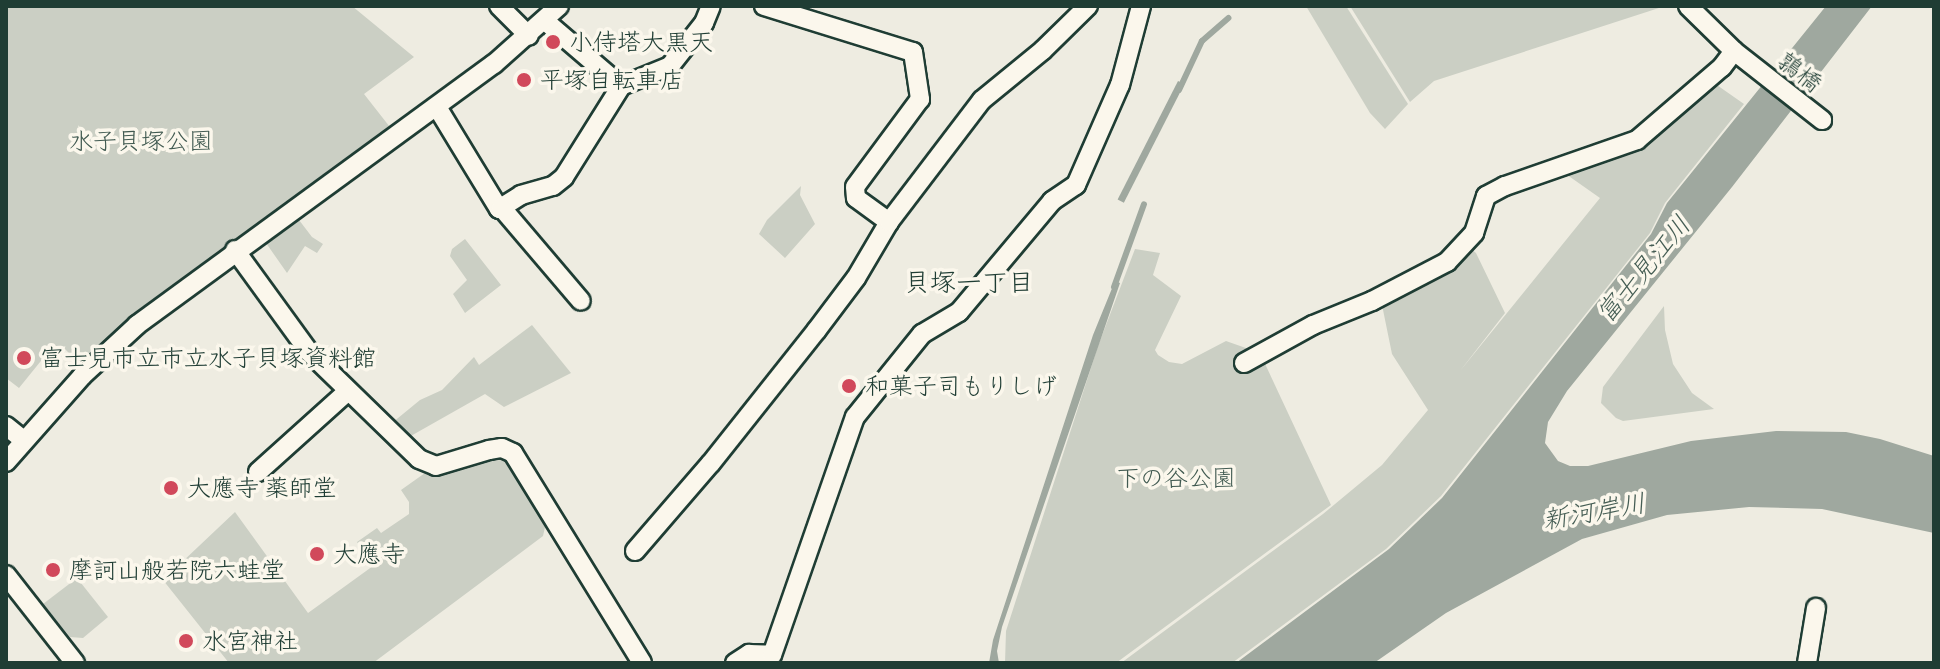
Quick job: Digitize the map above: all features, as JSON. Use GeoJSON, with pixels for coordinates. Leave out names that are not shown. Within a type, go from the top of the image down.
{"type":"FeatureCollection","features":[{"type":"Feature","properties":{"kind":"street"},"geometry":{"type":"LineString","coordinates":[[499,6],[529,36]]}},
{"type":"Feature","properties":{"kind":"street"},"geometry":{"type":"LineString","coordinates":[[6,462],[23,440],[113,347],[235,250],[437,107],[529,36],[559,6]]}},
{"type":"Feature","properties":{"kind":"street"},"geometry":{"type":"LineString","coordinates":[[501,207],[521,195],[553,186],[564,177],[621,86],[670,66],[704,23],[711,6]]}},
{"type":"Feature","properties":{"kind":"street"},"geometry":{"type":"LineString","coordinates":[[764,6],[913,52],[920,99],[855,187],[856,198],[889,222]]}},
{"type":"Feature","properties":{"kind":"street"},"geometry":{"type":"LineString","coordinates":[[635,551],[711,463],[807,342],[856,278],[889,222],[982,100],[1043,50],[1088,6]]}},
{"type":"Feature","properties":{"kind":"street"},"geometry":{"type":"LineString","coordinates":[[735,663],[749,654],[772,655],[855,417],[922,334],[959,312],[1052,201],[1076,185],[1120,85],[1141,6]]}},
{"type":"Feature","properties":{"kind":"street","name":"鶉橋"},"geometry":{"type":"LineString","coordinates":[[1688,6],[1741,56],[1822,120]]}},
{"type":"Feature","properties":{"kind":"street"},"geometry":{"type":"LineString","coordinates":[[544,20],[621,86]]}},
{"type":"Feature","properties":{"kind":"street"},"geometry":{"type":"LineString","coordinates":[[1244,363],[1313,325],[1372,301],[1447,262],[1474,233],[1486,196],[1505,186],[1637,140],[1722,67],[1741,56]]}},
{"type":"Feature","properties":{"kind":"street"},"geometry":{"type":"LineString","coordinates":[[437,107],[499,209],[501,207],[581,301]]}},
{"type":"Feature","properties":{"kind":"street"},"geometry":{"type":"LineString","coordinates":[[235,250],[309,352],[347,392],[427,464],[445,465],[502,448],[513,453],[642,663]]}},
{"type":"Feature","properties":{"kind":"street"},"geometry":{"type":"LineString","coordinates":[[258,472],[347,392]]}},
{"type":"Feature","properties":{"kind":"street"},"geometry":{"type":"LineString","coordinates":[[6,426],[23,440]]}},
{"type":"Feature","properties":{"kind":"street"},"geometry":{"type":"LineString","coordinates":[[6,575],[75,663]]}},
{"type":"Feature","properties":{"kind":"street"},"geometry":{"type":"LineString","coordinates":[[1807,663],[1816,608]]}},
{"type":"Feature","properties":{"kind":"green space","name":"水子貝塚公園"},"geometry":{"type":"Polygon","coordinates":[[[6,6],[352,6],[414,57],[364,94],[393,131],[149,304],[90,360],[78,362],[64,348],[53,346],[19,388],[6,378],[6,6]]]}},
{"type":"Feature","properties":{"kind":"green space"},"geometry":{"type":"Polygon","coordinates":[[[1306,6],[1346,6],[1408,104],[1385,129],[1370,113],[1306,6]]]}},
{"type":"Feature","properties":{"kind":"green space"},"geometry":{"type":"Polygon","coordinates":[[[1350,6],[1662,7],[1434,81],[1410,102],[1350,6]]]}},
{"type":"Feature","properties":{"kind":"green space"},"geometry":{"type":"Polygon","coordinates":[[[1714,83],[1744,104],[1665,203],[1650,233],[1441,496],[1386,549],[1232,663],[1121,663],[1323,514],[1382,465],[1428,410],[1392,354],[1382,305],[1470,248],[1476,253],[1505,313],[1460,371],[1600,198],[1563,172],[1634,150],[1714,83]]]}},
{"type":"Feature","properties":{"kind":"green space"},"geometry":{"type":"Polygon","coordinates":[[[801,186],[800,195],[815,224],[785,258],[759,234],[767,220],[801,186]]]}},
{"type":"Feature","properties":{"kind":"green space"},"geometry":{"type":"Polygon","coordinates":[[[299,220],[312,237],[323,244],[317,253],[305,246],[287,273],[266,243],[299,220]]]}},
{"type":"Feature","properties":{"kind":"green space"},"geometry":{"type":"Polygon","coordinates":[[[465,239],[501,285],[465,313],[453,294],[467,280],[450,256],[452,249],[465,239]]]}},
{"type":"Feature","properties":{"kind":"green space","name":"下の谷公園"},"geometry":{"type":"Polygon","coordinates":[[[1135,249],[1160,253],[1153,275],[1181,296],[1155,350],[1158,355],[1169,362],[1182,364],[1226,341],[1260,353],[1331,505],[1116,663],[1005,663],[1006,631],[1098,346],[1135,249]]]}},
{"type":"Feature","properties":{"kind":"green space"},"geometry":{"type":"Polygon","coordinates":[[[1664,306],[1665,330],[1673,364],[1692,393],[1714,409],[1623,421],[1601,403],[1603,387],[1664,306]]]}},
{"type":"Feature","properties":{"kind":"green space"},"geometry":{"type":"Polygon","coordinates":[[[532,325],[571,373],[504,407],[485,394],[409,437],[392,423],[420,400],[442,390],[474,357],[479,365],[532,325]]]}},
{"type":"Feature","properties":{"kind":"green space"},"geometry":{"type":"Polygon","coordinates":[[[486,459],[508,461],[520,477],[545,527],[543,536],[373,663],[229,663],[163,580],[235,512],[308,613],[373,566],[357,542],[377,528],[381,533],[409,514],[409,502],[401,490],[425,473],[455,471],[486,459]]]}},
{"type":"Feature","properties":{"kind":"green space"},"geometry":{"type":"Polygon","coordinates":[[[77,578],[108,617],[83,638],[70,637],[43,604],[77,578]]]}},
{"type":"Feature","properties":{"kind":"water"},"geometry":{"type":"Polygon","coordinates":[[[1826,6],[1872,6],[1732,187],[1567,391],[1548,422],[1545,443],[1558,461],[1570,466],[1588,466],[1691,441],[1776,431],[1846,432],[1880,439],[1934,456],[1934,533],[1822,509],[1749,507],[1667,515],[1582,539],[1446,613],[1374,663],[1236,663],[1389,549],[1442,498],[1651,234],[1667,203],[1826,6]]]}},
{"type":"Feature","properties":{"kind":"water"},"geometry":{"type":"Polygon","coordinates":[[[1178,81],[1184,84],[1124,203],[1118,200],[1178,81]]]}},
{"type":"Feature","properties":{"kind":"water"},"geometry":{"type":"Polygon","coordinates":[[[1115,281],[1120,283],[1002,627],[997,651],[999,663],[989,663],[993,640],[1093,335],[1115,281]]]}},
{"type":"Feature","properties":{"kind":"waterway"},"geometry":{"type":"LineString","coordinates":[[1179,90],[1202,41],[1228,18]]}},
{"type":"Feature","properties":{"kind":"waterway"},"geometry":{"type":"LineString","coordinates":[[1114,287],[1144,204]]}},
{"type":"Feature","properties":{"kind":"place","name":"小侍塔大黒天"},"geometry":{"type":"Point","coordinates":[553,42]}},
{"type":"Feature","properties":{"kind":"place","name":"平塚自転車店"},"geometry":{"type":"Point","coordinates":[524,80]}},
{"type":"Feature","properties":{"kind":"place","name":"富士見市立市立水子貝塚資料館"},"geometry":{"type":"Point","coordinates":[24,358]}},
{"type":"Feature","properties":{"kind":"place","name":"和菓子司もりしげ"},"geometry":{"type":"Point","coordinates":[849,386]}},
{"type":"Feature","properties":{"kind":"place","name":"大應寺 薬師堂"},"geometry":{"type":"Point","coordinates":[171,488]}},
{"type":"Feature","properties":{"kind":"place","name":"大應寺"},"geometry":{"type":"Point","coordinates":[317,554]}},
{"type":"Feature","properties":{"kind":"place","name":"摩訶山般若院六蛙堂"},"geometry":{"type":"Point","coordinates":[53,570]}},
{"type":"Feature","properties":{"kind":"place","name":"水宮神社"},"geometry":{"type":"Point","coordinates":[186,641]}},
{"type":"Feature","properties":{"kind":"district","name":"貝塚一丁目"},"geometry":{"type":"Point","coordinates":[969,282]}},
{"type":"Feature","properties":{"kind":"water label","name":"富士見江川"},"geometry":{"type":"Point","coordinates":[1643,269]}},
{"type":"Feature","properties":{"kind":"water label","name":"新河岸川"},"geometry":{"type":"Point","coordinates":[1594,511]}}]}
